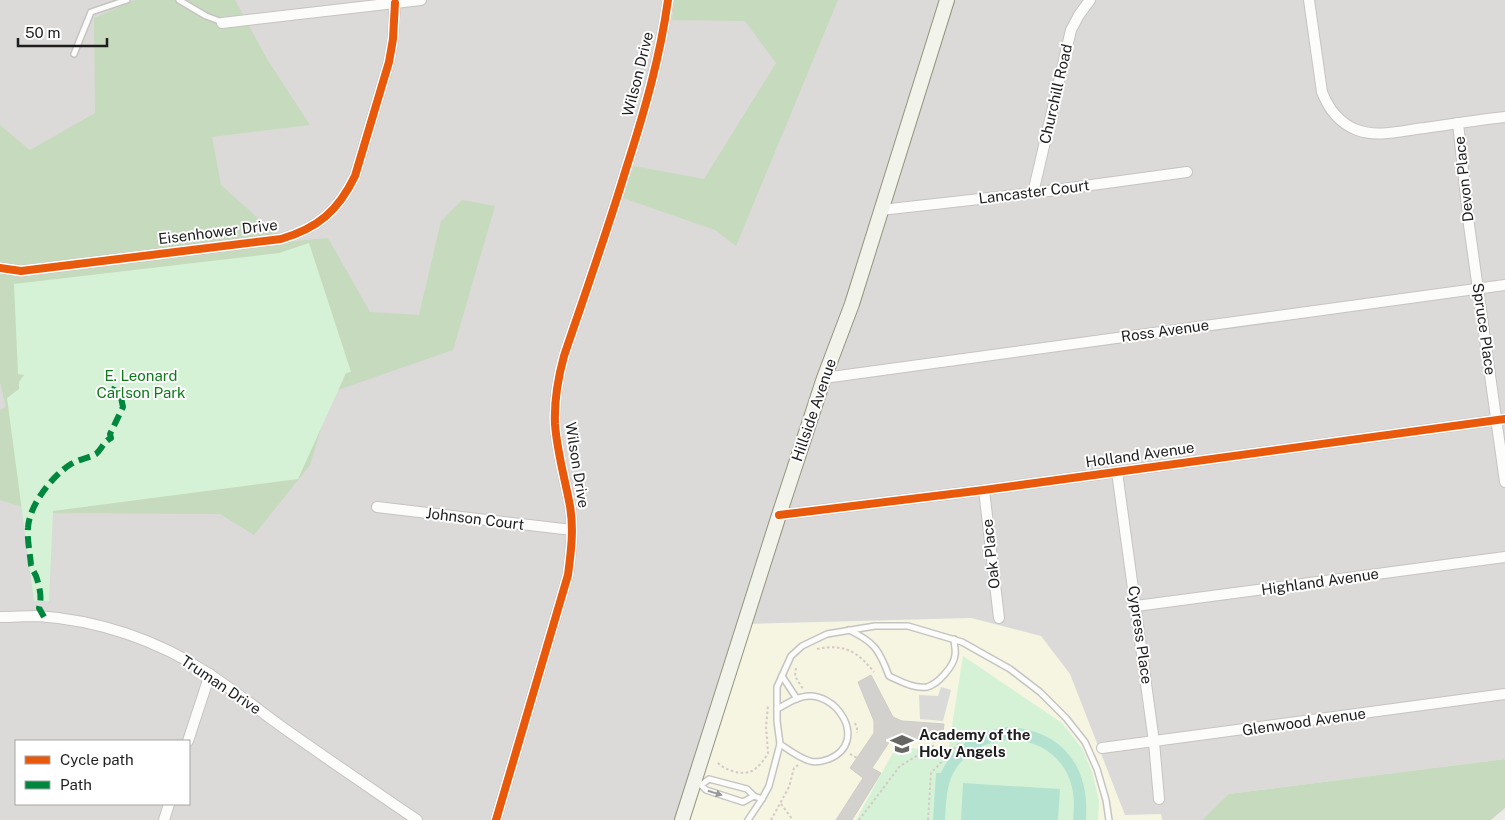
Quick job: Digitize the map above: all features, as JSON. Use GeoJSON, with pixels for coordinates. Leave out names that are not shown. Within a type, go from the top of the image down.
{"type":"FeatureCollection","features":[{"type":"Feature","properties":{"kind":"main road","name":"Hillside Avenue"},"geometry":{"type":"LineString","coordinates":[[682,820],[697,784],[779,515],[824,378],[852,304],[947,0]]}},
{"type":"Feature","properties":{"kind":"street"},"geometry":{"type":"LineString","coordinates":[[222,23],[421,0]]}},
{"type":"Feature","properties":{"kind":"street","name":"Wilson Drive"},"geometry":{"type":"LineString","coordinates":[[496,820],[568,575],[572,530],[570,508],[558,450],[555,424],[558,377],[610,221],[656,68],[668,0]]}},
{"type":"Feature","properties":{"kind":"street","name":"Churchill Road"},"geometry":{"type":"LineString","coordinates":[[1033,193],[1071,30],[1079,14],[1090,0]]}},
{"type":"Feature","properties":{"kind":"street"},"geometry":{"type":"LineString","coordinates":[[1309,0],[1322,92],[1326,104],[1334,116],[1344,124],[1358,130],[1380,134],[1505,117]]}},
{"type":"Feature","properties":{"kind":"street","name":"Eisenhower Drive"},"geometry":{"type":"LineString","coordinates":[[0,268],[21,271],[281,239],[298,234],[314,226],[339,204],[355,176],[389,62],[395,3]]}},
{"type":"Feature","properties":{"kind":"street","name":"Devon Place"},"geometry":{"type":"LineString","coordinates":[[1458,123],[1470,235]]}},
{"type":"Feature","properties":{"kind":"street","name":"Lancaster Court"},"geometry":{"type":"LineString","coordinates":[[881,210],[1033,193],[1187,172]]}},
{"type":"Feature","properties":{"kind":"street","name":"Spruce Place"},"geometry":{"type":"LineString","coordinates":[[1470,235],[1501,420],[1505,482]]}},
{"type":"Feature","properties":{"kind":"street","name":"Ross Avenue"},"geometry":{"type":"LineString","coordinates":[[824,378],[1505,285]]}},
{"type":"Feature","properties":{"kind":"street","name":"Holland Avenue"},"geometry":{"type":"LineString","coordinates":[[779,515],[984,490],[1501,420]]}},
{"type":"Feature","properties":{"kind":"street","name":"Cypress Place"},"geometry":{"type":"LineString","coordinates":[[1117,472],[1154,742],[1159,799]]}},
{"type":"Feature","properties":{"kind":"street","name":"Oak Place"},"geometry":{"type":"LineString","coordinates":[[984,490],[999,618]]}},
{"type":"Feature","properties":{"kind":"street","name":"Johnson Court"},"geometry":{"type":"LineString","coordinates":[[377,508],[572,530]]}},
{"type":"Feature","properties":{"kind":"street","name":"Highland Avenue"},"geometry":{"type":"LineString","coordinates":[[1136,606],[1505,557]]}},
{"type":"Feature","properties":{"kind":"street","name":"Truman Drive"},"geometry":{"type":"LineString","coordinates":[[0,617],[36,616],[96,625],[158,646],[210,674],[335,765],[417,820]]}},
{"type":"Feature","properties":{"kind":"street"},"geometry":{"type":"LineString","coordinates":[[188,740],[210,674]]}},
{"type":"Feature","properties":{"kind":"street","name":"Glenwood Avenue"},"geometry":{"type":"LineString","coordinates":[[1102,748],[1505,694]]}},
{"type":"Feature","properties":{"kind":"street"},"geometry":{"type":"LineString","coordinates":[[164,820],[169,805]]}},
{"type":"Feature","properties":{"kind":"lane"},"geometry":{"type":"LineString","coordinates":[[74,54],[92,12],[127,0]]}},
{"type":"Feature","properties":{"kind":"lane"},"geometry":{"type":"LineString","coordinates":[[179,0],[222,23]]}},
{"type":"Feature","properties":{"kind":"lane"},"geometry":{"type":"LineString","coordinates":[[748,820],[769,786],[780,744],[777,709],[778,688],[791,656],[802,646],[827,634],[875,626],[908,626],[962,642],[1010,669],[1040,692],[1066,718],[1085,742],[1097,769],[1106,800],[1109,820]]}},
{"type":"Feature","properties":{"kind":"lane"},"geometry":{"type":"LineString","coordinates":[[849,630],[870,640],[884,660],[889,676],[914,686],[928,686],[942,678],[955,656],[954,639]]}},
{"type":"Feature","properties":{"kind":"lane"},"geometry":{"type":"LineString","coordinates":[[782,676],[797,699]]}},
{"type":"Feature","properties":{"kind":"lane"},"geometry":{"type":"LineString","coordinates":[[777,709],[797,699],[812,696],[831,704],[845,719],[848,730],[848,740],[842,750],[833,757],[823,761],[811,762],[780,744]]}},
{"type":"Feature","properties":{"kind":"lane"},"geometry":{"type":"LineString","coordinates":[[697,784],[709,779],[747,789],[754,796],[762,799]]}},
{"type":"Feature","properties":{"kind":"lane"},"geometry":{"type":"LineString","coordinates":[[697,784],[706,790],[743,802],[754,796]]}},
{"type":"Feature","properties":{"kind":"path"},"geometry":{"type":"LineString","coordinates":[[812,652],[831,646],[852,651],[862,658],[874,672]]}},
{"type":"Feature","properties":{"kind":"path"},"geometry":{"type":"LineString","coordinates":[[800,661],[796,668],[795,676],[798,683],[805,690]]}},
{"type":"Feature","properties":{"kind":"path"},"geometry":{"type":"LineString","coordinates":[[718,762],[727,770],[745,773],[753,770],[766,756],[768,753],[766,727],[770,699]]}},
{"type":"Feature","properties":{"kind":"path"},"geometry":{"type":"LineString","coordinates":[[853,718],[858,728],[856,735]]}},
{"type":"Feature","properties":{"kind":"path"},"geometry":{"type":"LineString","coordinates":[[928,820],[931,773],[969,733]]}},
{"type":"Feature","properties":{"kind":"path"},"geometry":{"type":"LineString","coordinates":[[859,820],[900,766],[933,746],[934,740]]}},
{"type":"Feature","properties":{"kind":"path"},"geometry":{"type":"LineString","coordinates":[[846,758],[851,753],[857,758]]}},
{"type":"Feature","properties":{"kind":"path"},"geometry":{"type":"LineString","coordinates":[[771,820],[789,786],[794,768],[800,764]]}},
{"type":"Feature","properties":{"kind":"path"},"geometry":{"type":"LineString","coordinates":[[781,804],[793,820]]}},
{"type":"Feature","properties":{"kind":"shaded area"},"geometry":{"type":"Polygon","coordinates":[[[0,0],[1505,0],[1505,759],[1228,794],[1202,820],[0,820],[0,0]]]}},
{"type":"Feature","properties":{"kind":"shaded area","name":"Academy of the Holy Angels"},"geometry":{"type":"Polygon","coordinates":[[[971,618],[1041,636],[1070,674],[1125,815],[1161,814],[1162,820],[682,820],[744,624],[971,618]]]}},
{"type":"Feature","properties":{"kind":"shaded area"},"geometry":{"type":"Polygon","coordinates":[[[941,687],[951,690],[943,721],[920,719],[919,695],[938,696],[941,687]]]}},
{"type":"Feature","properties":{"kind":"green space"},"geometry":{"type":"Polygon","coordinates":[[[135,0],[235,0],[267,59],[310,125],[212,137],[221,185],[285,242],[328,238],[370,312],[419,315],[441,221],[462,200],[495,206],[453,350],[332,392],[310,465],[254,535],[220,514],[41,513],[0,500],[0,410],[6,407],[0,382],[0,125],[30,150],[95,113],[94,18],[135,0]]]}},
{"type":"Feature","properties":{"kind":"green space"},"geometry":{"type":"Polygon","coordinates":[[[674,0],[838,0],[736,246],[715,230],[623,198],[634,166],[704,179],[776,63],[745,21],[672,20],[674,0]]]}},
{"type":"Feature","properties":{"kind":"green space","name":"E. Leonard Carlson Park"},"geometry":{"type":"Polygon","coordinates":[[[309,243],[351,372],[346,373],[298,479],[53,511],[49,601],[34,601],[7,398],[19,389],[19,382],[24,375],[18,374],[14,284],[279,253],[309,243]]]}},
{"type":"Feature","properties":{"kind":"green space"},"geometry":{"type":"Polygon","coordinates":[[[963,656],[1062,723],[1082,748],[1092,772],[1099,801],[1098,820],[856,820],[896,747],[948,751],[963,656]]]}},
{"type":"Feature","properties":{"kind":"green space"},"geometry":{"type":"Polygon","coordinates":[[[1008,727],[1044,735],[1058,744],[1069,755],[1078,768],[1083,784],[1086,801],[1086,820],[1073,820],[1074,799],[1072,786],[1064,768],[1052,755],[1038,746],[1021,741],[1004,740],[988,744],[973,752],[960,763],[949,783],[945,820],[933,820],[936,773],[941,773],[952,754],[977,735],[1008,727]]]}},
{"type":"Feature","properties":{"kind":"green space"},"geometry":{"type":"Polygon","coordinates":[[[1505,759],[1505,808],[1491,820],[1202,820],[1228,794],[1505,759]]]}},
{"type":"Feature","properties":{"kind":"green space"},"geometry":{"type":"Polygon","coordinates":[[[963,783],[1060,789],[1058,820],[961,820],[963,783]]]}},
{"type":"Feature","properties":{"kind":"building"},"geometry":{"type":"Polygon","coordinates":[[[871,675],[893,717],[902,721],[944,724],[942,741],[894,738],[872,768],[881,773],[852,820],[836,820],[863,778],[850,768],[874,733],[874,721],[858,682],[871,675]]]}},
{"type":"Feature","properties":{"kind":"marked path"},"geometry":{"type":"LineString","coordinates":[[44,617],[39,608],[40,590],[31,565],[28,537],[29,519],[37,501],[57,475],[74,462],[96,454],[106,441],[111,438],[110,434],[123,407],[120,393],[113,391],[115,387]]}},
{"type":"Feature","properties":{"kind":"cycle path"},"geometry":{"type":"LineString","coordinates":[[496,820],[568,575],[572,523],[555,424],[556,398],[560,373],[639,127],[656,64],[668,0]]}},
{"type":"Feature","properties":{"kind":"cycle path"},"geometry":{"type":"LineString","coordinates":[[0,268],[21,271],[281,239],[294,235],[326,217],[341,199],[355,176],[389,62],[393,39],[395,3]]}},
{"type":"Feature","properties":{"kind":"cycle path"},"geometry":{"type":"LineString","coordinates":[[779,515],[984,490],[1505,419]]}},
{"type":"Feature","properties":{"kind":"place","name":"Academy of the Holy Angels"},"geometry":{"type":"Point","coordinates":[902,744]}}]}
